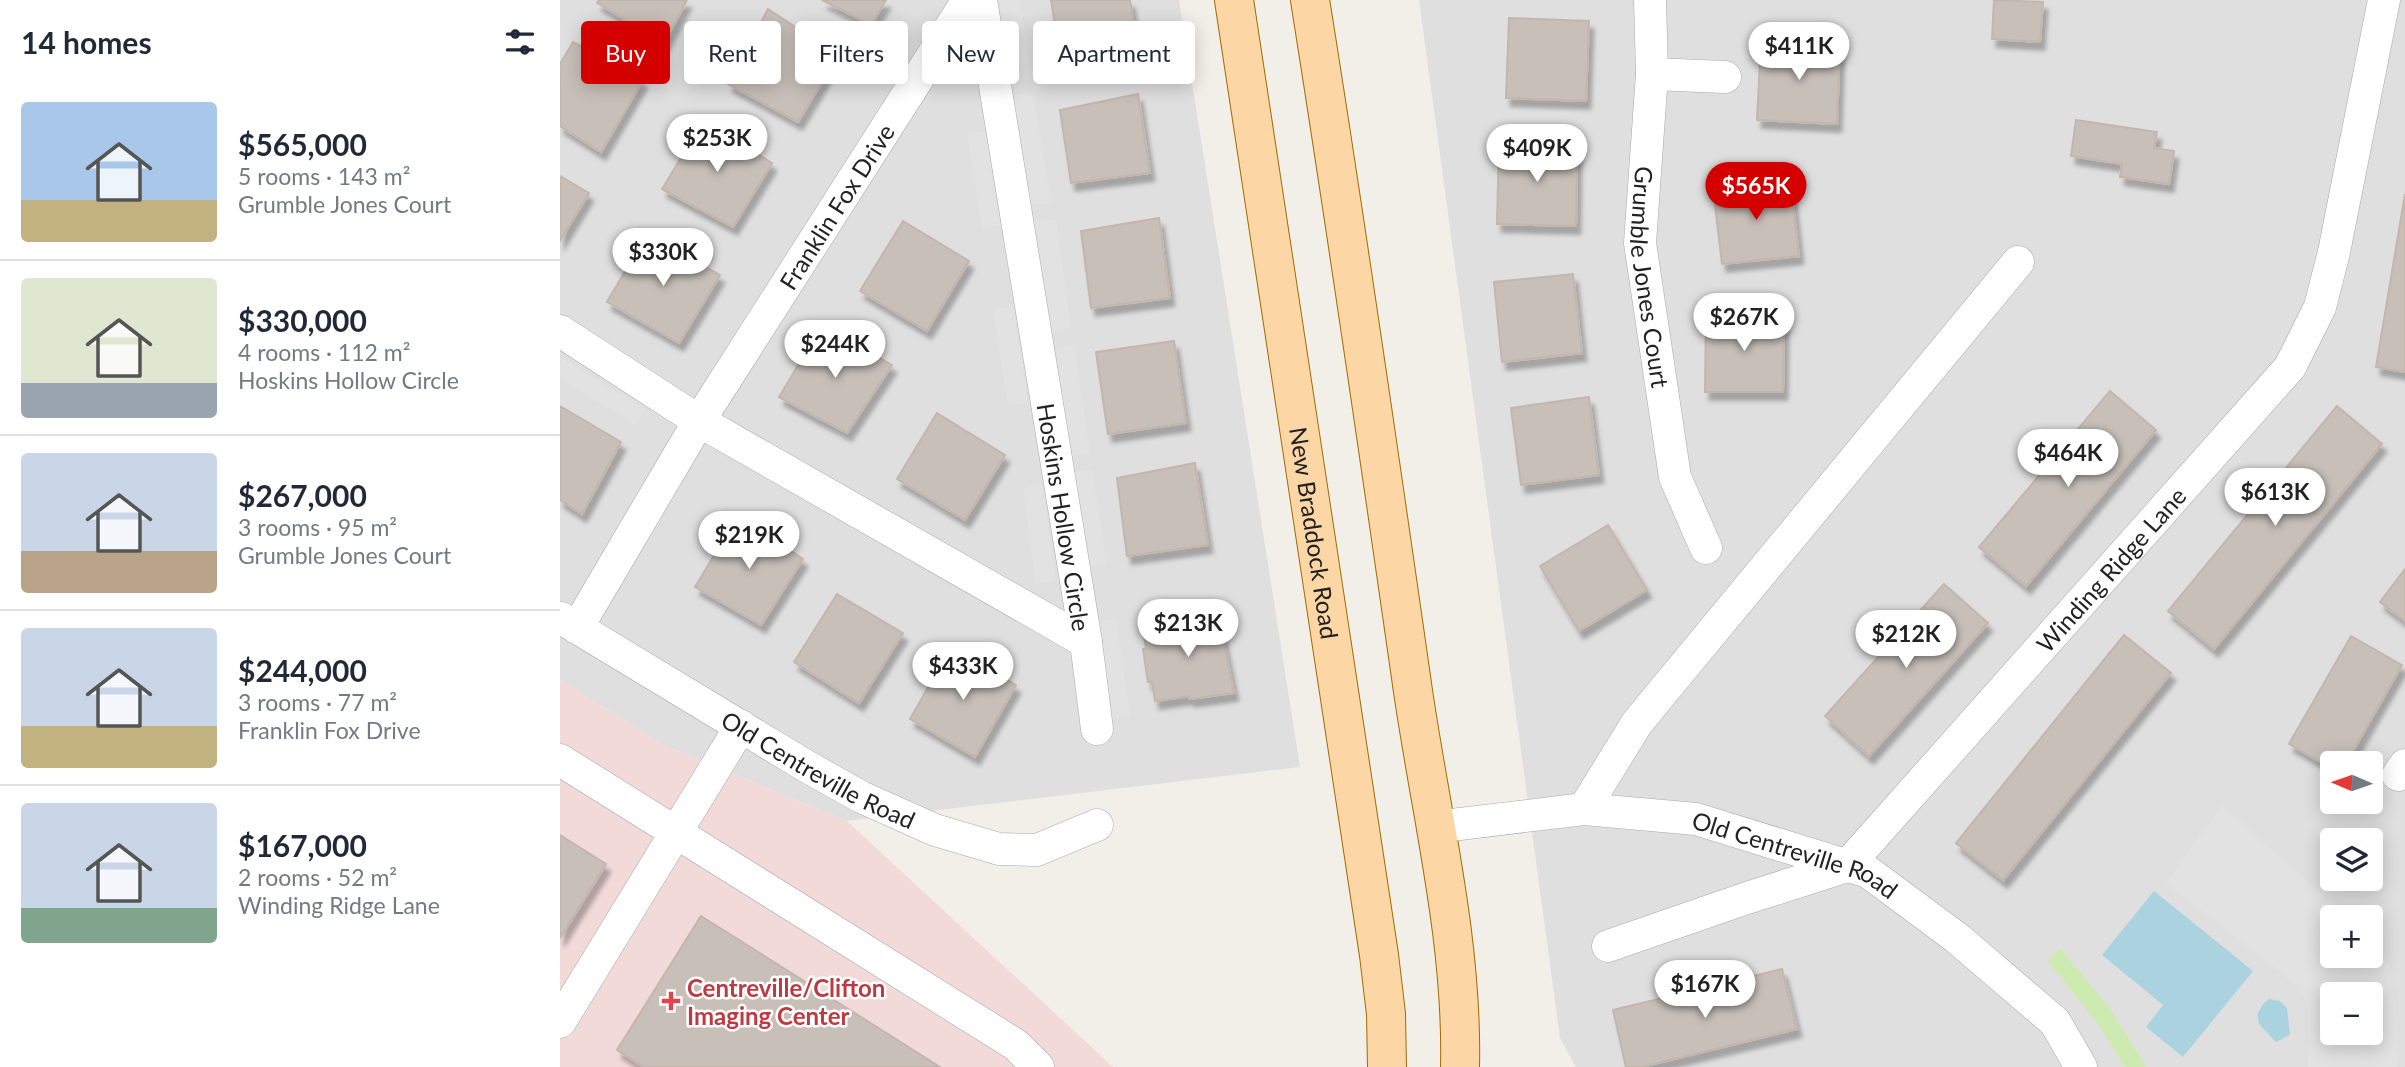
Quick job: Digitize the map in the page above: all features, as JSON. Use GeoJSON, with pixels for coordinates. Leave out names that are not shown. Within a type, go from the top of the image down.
{"type":"FeatureCollection","features":[{"type":"Feature","properties":{"kind":"main road","name":"New Braddock Road"},"geometry":{"type":"LineString","coordinates":[[1234,0],[1379,955],[1386,1014],[1387,1067]]}},
{"type":"Feature","properties":{"kind":"main road"},"geometry":{"type":"LineString","coordinates":[[1310,0],[1449,911],[1461,1036],[1460,1067]]}},
{"type":"Feature","properties":{"kind":"street","name":"Franklin Fox Drive"},"geometry":{"type":"LineString","coordinates":[[568,622],[968,0]]}},
{"type":"Feature","properties":{"kind":"street","name":"Hoskins Hollow Circle"},"geometry":{"type":"LineString","coordinates":[[981,0],[1086,642]]}},
{"type":"Feature","properties":{"kind":"street","name":"Grumble Jones Court"},"geometry":{"type":"LineString","coordinates":[[1650,0],[1652,75],[1640,243],[1675,477],[1706,548]]}},
{"type":"Feature","properties":{"kind":"street","name":"Winding Ridge Lane"},"geometry":{"type":"LineString","coordinates":[[1847,866],[2290,368],[2320,307],[2385,0]]}},
{"type":"Feature","properties":{"kind":"street"},"geometry":{"type":"LineString","coordinates":[[1652,75],[1725,77]]}},
{"type":"Feature","properties":{"kind":"street"},"geometry":{"type":"LineString","coordinates":[[1584,808],[1637,723],[2018,262]]}},
{"type":"Feature","properties":{"kind":"street","name":"Hoskins Hollow Circle"},"geometry":{"type":"LineString","coordinates":[[560,331],[699,421],[1086,642]]}},
{"type":"Feature","properties":{"kind":"street","name":"Old Centreville Road"},"geometry":{"type":"LineString","coordinates":[[568,622],[861,797],[935,830],[999,849],[1037,850],[1097,825]]}},
{"type":"Feature","properties":{"kind":"street"},"geometry":{"type":"LineString","coordinates":[[1086,642],[1097,729]]}},
{"type":"Feature","properties":{"kind":"street"},"geometry":{"type":"LineString","coordinates":[[560,1022],[741,726]]}},
{"type":"Feature","properties":{"kind":"street"},"geometry":{"type":"LineString","coordinates":[[560,760],[1016,1045],[1038,1067]]}},
{"type":"Feature","properties":{"kind":"street","name":"Old Centreville Road"},"geometry":{"type":"LineString","coordinates":[[1435,827],[1584,808],[1696,819],[1796,848],[1868,873],[1956,938],[2054,1022],[2081,1067]]}},
{"type":"Feature","properties":{"kind":"street"},"geometry":{"type":"LineString","coordinates":[[1608,946],[1847,866]]}},
{"type":"Feature","properties":{"kind":"shaded area"},"geometry":{"type":"Polygon","coordinates":[[[560,0],[1179,0],[1182,21],[1033,21],[1033,84],[1192,84],[1300,767],[847,821],[664,745],[560,680],[560,0]]]}},
{"type":"Feature","properties":{"kind":"shaded area"},"geometry":{"type":"Polygon","coordinates":[[[999,0],[1019,0],[1032,79],[1019,80],[1019,21],[1003,21],[999,0]]]}},
{"type":"Feature","properties":{"kind":"shaded area"},"geometry":{"type":"Polygon","coordinates":[[[1419,0],[2405,0],[2405,1067],[1576,1067],[1560,1038],[1419,0]]]}},
{"type":"Feature","properties":{"kind":"shaded area"},"geometry":{"type":"Polygon","coordinates":[[[1033,93],[1051,203],[1031,205],[1014,95],[1033,93]]]}},
{"type":"Feature","properties":{"kind":"shaded area"},"geometry":{"type":"Polygon","coordinates":[[[986,131],[1000,225],[982,228],[967,134],[986,131]]]}},
{"type":"Feature","properties":{"kind":"shaded area"},"geometry":{"type":"Polygon","coordinates":[[[1056,220],[1071,328],[1051,332],[1033,221],[1056,220]]]}},
{"type":"Feature","properties":{"kind":"shaded area"},"geometry":{"type":"Polygon","coordinates":[[[1013,307],[1028,403],[1008,406],[993,310],[1013,307]]]}},
{"type":"Feature","properties":{"kind":"shaded area"},"geometry":{"type":"Polygon","coordinates":[[[1074,345],[1090,453],[1069,457],[1055,348],[1074,345]]]}},
{"type":"Feature","properties":{"kind":"shaded area"},"geometry":{"type":"Polygon","coordinates":[[[563,359],[645,409],[635,425],[560,379],[563,359]]]}},
{"type":"Feature","properties":{"kind":"shaded area"},"geometry":{"type":"Polygon","coordinates":[[[1092,470],[1107,564],[1087,568],[1073,472],[1092,470]]]}},
{"type":"Feature","properties":{"kind":"shaded area"},"geometry":{"type":"Polygon","coordinates":[[[1042,484],[1056,581],[1036,584],[1023,488],[1042,484]]]}},
{"type":"Feature","properties":{"kind":"shaded area"},"geometry":{"type":"Polygon","coordinates":[[[1116,619],[1130,716],[1108,721],[1095,622],[1116,619]]]}},
{"type":"Feature","properties":{"kind":"shaded area"},"geometry":{"type":"Polygon","coordinates":[[[560,680],[664,745],[847,821],[1113,1067],[560,1067],[560,680]]]}},
{"type":"Feature","properties":{"kind":"shaded area"},"geometry":{"type":"Polygon","coordinates":[[[2222,805],[2334,905],[2320,905],[2320,968],[2383,968],[2383,959],[2389,966],[2398,1020],[2397,1067],[2308,1067],[2308,1005],[2300,988],[2166,883],[2222,805]]]}},
{"type":"Feature","properties":{"kind":"green space"},"geometry":{"type":"Polygon","coordinates":[[[2060,948],[2111,1010],[2146,1067],[2125,1067],[2100,1027],[2048,961],[2060,948]]]}},
{"type":"Feature","properties":{"kind":"water"},"geometry":{"type":"Polygon","coordinates":[[[2154,891],[2253,971],[2183,1057],[2146,1027],[2163,1005],[2102,955],[2154,891]]]}},
{"type":"Feature","properties":{"kind":"water"},"geometry":{"type":"Polygon","coordinates":[[[2269,999],[2280,1001],[2287,1008],[2290,1035],[2276,1042],[2259,1024],[2257,1014],[2269,999]]]}},
{"type":"Feature","properties":{"kind":"building"},"geometry":{"type":"Polygon","coordinates":[[[599,0],[687,0],[670,32],[670,21],[627,21],[597,3],[599,0]]]}},
{"type":"Feature","properties":{"kind":"building"},"geometry":{"type":"Polygon","coordinates":[[[822,0],[886,0],[873,21],[863,21],[822,0]]]}},
{"type":"Feature","properties":{"kind":"building"},"geometry":{"type":"Polygon","coordinates":[[[1051,0],[1130,0],[1133,21],[1054,21],[1051,0]]]}},
{"type":"Feature","properties":{"kind":"building"},"geometry":{"type":"Polygon","coordinates":[[[1994,0],[2043,2],[2040,42],[1992,39],[1994,0]]]}},
{"type":"Feature","properties":{"kind":"building"},"geometry":{"type":"Polygon","coordinates":[[[768,9],[795,27],[795,84],[821,84],[798,122],[728,84],[781,84],[781,21],[762,21],[768,9]]]}},
{"type":"Feature","properties":{"kind":"building"},"geometry":{"type":"Polygon","coordinates":[[[1509,18],[1589,21],[1586,101],[1506,98],[1509,18]]]}},
{"type":"Feature","properties":{"kind":"building"},"geometry":{"type":"Polygon","coordinates":[[[1761,41],[1840,44],[1837,124],[1757,120],[1761,41]]]}},
{"type":"Feature","properties":{"kind":"building"},"geometry":{"type":"Polygon","coordinates":[[[573,42],[581,46],[581,84],[641,84],[601,152],[560,126],[560,64],[573,42]]]}},
{"type":"Feature","properties":{"kind":"building"},"geometry":{"type":"Polygon","coordinates":[[[1138,94],[1150,173],[1071,183],[1060,110],[1138,94]]]}},
{"type":"Feature","properties":{"kind":"building"},"geometry":{"type":"Polygon","coordinates":[[[704,120],[772,163],[733,227],[662,189],[704,120]]]}},
{"type":"Feature","properties":{"kind":"building"},"geometry":{"type":"Polygon","coordinates":[[[2076,120],[2157,132],[2154,148],[2174,151],[2169,184],[2120,177],[2122,164],[2071,156],[2076,120]]]}},
{"type":"Feature","properties":{"kind":"building"},"geometry":{"type":"Polygon","coordinates":[[[1499,142],[1577,144],[1576,226],[1497,224],[1499,142]]]}},
{"type":"Feature","properties":{"kind":"building"},"geometry":{"type":"Polygon","coordinates":[[[560,176],[589,193],[560,241],[560,176]]]}},
{"type":"Feature","properties":{"kind":"building"},"geometry":{"type":"Polygon","coordinates":[[[1790,179],[1799,256],[1722,264],[1713,188],[1790,179]]]}},
{"type":"Feature","properties":{"kind":"building"},"geometry":{"type":"Polygon","coordinates":[[[2405,194],[2405,372],[2376,367],[2405,194]]]}},
{"type":"Feature","properties":{"kind":"building"},"geometry":{"type":"Polygon","coordinates":[[[1159,218],[1170,298],[1091,308],[1081,231],[1159,218]]]}},
{"type":"Feature","properties":{"kind":"building"},"geometry":{"type":"Polygon","coordinates":[[[903,221],[969,261],[927,331],[860,291],[903,221]]]}},
{"type":"Feature","properties":{"kind":"building"},"geometry":{"type":"Polygon","coordinates":[[[647,234],[720,275],[679,343],[607,302],[647,234]]]}},
{"type":"Feature","properties":{"kind":"building"},"geometry":{"type":"Polygon","coordinates":[[[1573,274],[1582,353],[1502,362],[1494,282],[1573,274]]]}},
{"type":"Feature","properties":{"kind":"building"},"geometry":{"type":"Polygon","coordinates":[[[1706,314],[1784,314],[1783,392],[1705,392],[1706,314]]]}},
{"type":"Feature","properties":{"kind":"building"},"geometry":{"type":"Polygon","coordinates":[[[822,325],[892,365],[847,433],[779,397],[822,325]]]}},
{"type":"Feature","properties":{"kind":"building"},"geometry":{"type":"Polygon","coordinates":[[[1174,341],[1186,423],[1108,434],[1096,352],[1174,341]]]}},
{"type":"Feature","properties":{"kind":"building"},"geometry":{"type":"Polygon","coordinates":[[[2110,391],[2156,430],[2026,586],[1979,547],[2110,391]]]}},
{"type":"Feature","properties":{"kind":"building"},"geometry":{"type":"Polygon","coordinates":[[[1589,397],[1599,475],[1521,485],[1511,408],[1589,397]]]}},
{"type":"Feature","properties":{"kind":"building"},"geometry":{"type":"Polygon","coordinates":[[[560,406],[621,442],[582,514],[560,500],[560,406]]]}},
{"type":"Feature","properties":{"kind":"building"},"geometry":{"type":"Polygon","coordinates":[[[2337,406],[2382,444],[2214,649],[2168,611],[2337,406]]]}},
{"type":"Feature","properties":{"kind":"building"},"geometry":{"type":"Polygon","coordinates":[[[937,413],[1005,455],[965,520],[897,479],[937,413]]]}},
{"type":"Feature","properties":{"kind":"building"},"geometry":{"type":"Polygon","coordinates":[[[1195,463],[1208,545],[1127,556],[1117,478],[1195,463]]]}},
{"type":"Feature","properties":{"kind":"building"},"geometry":{"type":"Polygon","coordinates":[[[738,516],[803,559],[761,625],[695,587],[738,516]]]}},
{"type":"Feature","properties":{"kind":"building"},"geometry":{"type":"Polygon","coordinates":[[[1608,525],[1647,590],[1579,631],[1540,566],[1608,525]]]}},
{"type":"Feature","properties":{"kind":"building"},"geometry":{"type":"Polygon","coordinates":[[[2405,569],[2405,621],[2380,602],[2405,569]]]}},
{"type":"Feature","properties":{"kind":"building"},"geometry":{"type":"Polygon","coordinates":[[[1944,584],[1988,623],[1869,756],[1825,716],[1944,584]]]}},
{"type":"Feature","properties":{"kind":"building"},"geometry":{"type":"Polygon","coordinates":[[[837,594],[903,633],[859,703],[794,662],[837,594]]]}},
{"type":"Feature","properties":{"kind":"building"},"geometry":{"type":"Polygon","coordinates":[[[1218,614],[1234,693],[1155,701],[1152,682],[1148,682],[1143,631],[1163,627],[1162,623],[1218,614]]]}},
{"type":"Feature","properties":{"kind":"building"},"geometry":{"type":"Polygon","coordinates":[[[2124,635],[2171,673],[2003,880],[1956,843],[2124,635]]]}},
{"type":"Feature","properties":{"kind":"building"},"geometry":{"type":"Polygon","coordinates":[[[2351,636],[2402,665],[2353,751],[2320,751],[2320,762],[2289,744],[2351,636]]]}},
{"type":"Feature","properties":{"kind":"building"},"geometry":{"type":"Polygon","coordinates":[[[951,647],[1016,685],[975,757],[910,719],[951,647]]]}},
{"type":"Feature","properties":{"kind":"building"},"geometry":{"type":"Polygon","coordinates":[[[560,835],[606,864],[560,938],[560,835]]]}},
{"type":"Feature","properties":{"kind":"building"},"geometry":{"type":"Polygon","coordinates":[[[701,916],[940,1067],[644,1067],[617,1050],[701,916]]]}},
{"type":"Feature","properties":{"kind":"building"},"geometry":{"type":"Polygon","coordinates":[[[1782,969],[1797,1029],[1641,1067],[1626,1067],[1613,1010],[1782,969]]]}},
{"type":"Feature","properties":{"kind":"place","name":"Centreville/Clifton Imaging Center"},"geometry":{"type":"Point","coordinates":[671,1001]}}]}
